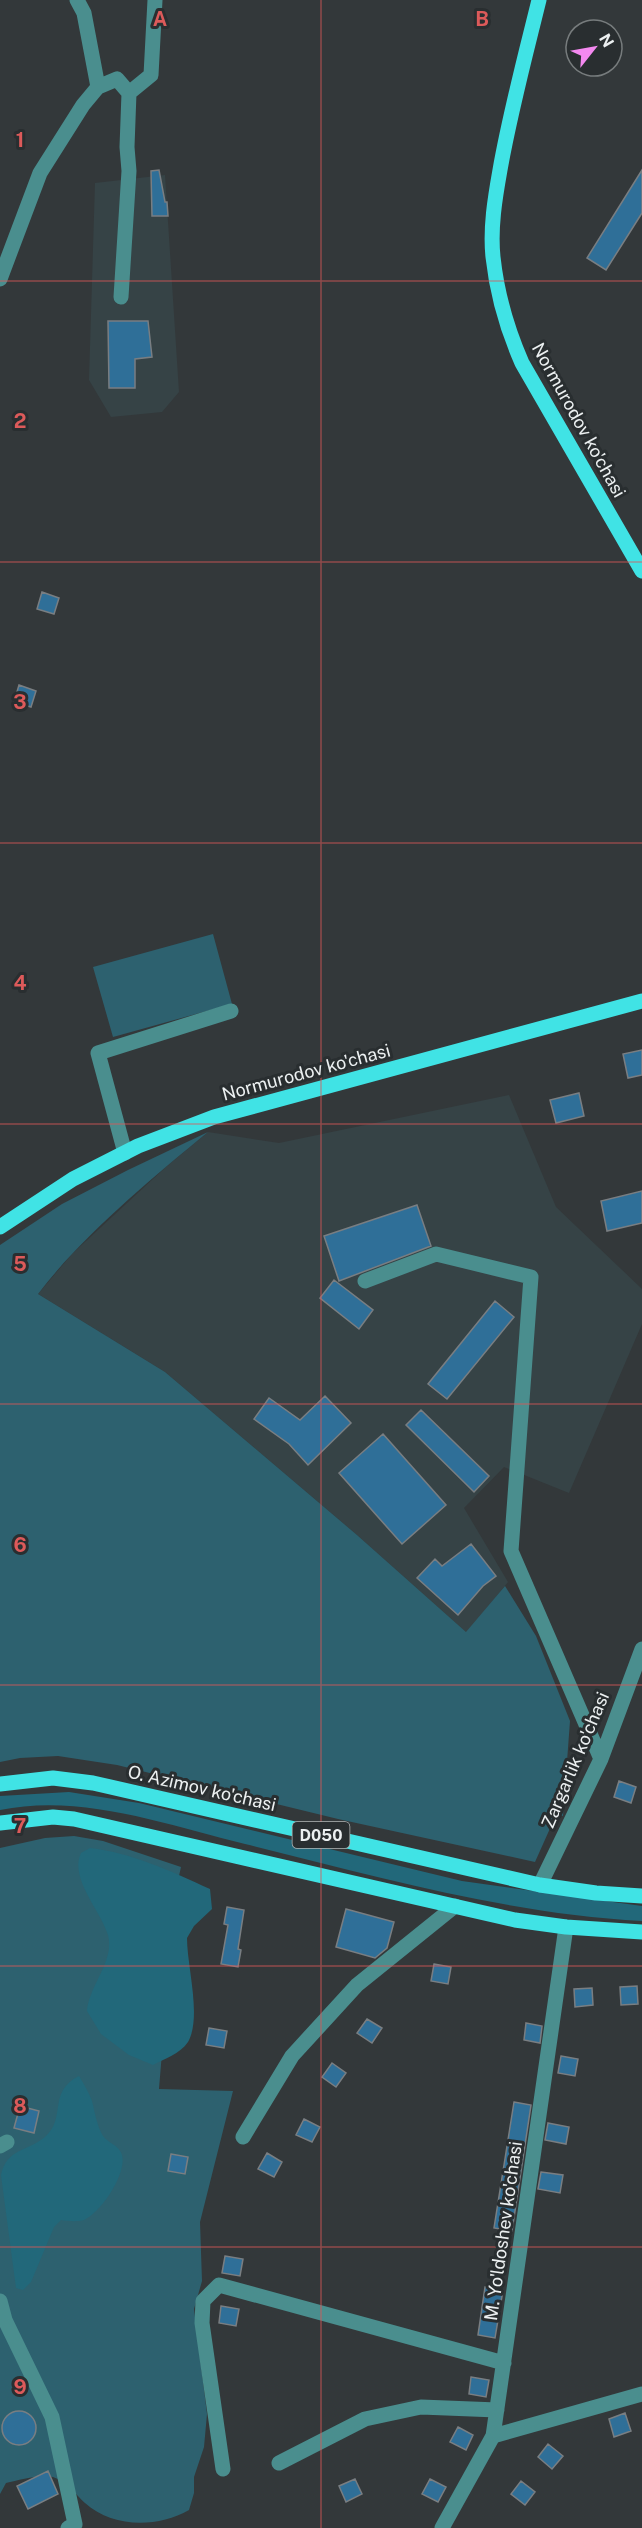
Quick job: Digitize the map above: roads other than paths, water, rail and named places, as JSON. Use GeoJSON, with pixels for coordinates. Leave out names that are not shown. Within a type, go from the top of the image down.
{"type":"FeatureCollection","features":[{"type":"Feature","properties":{"kind":"main road","name":"Normurodov ko'chasi"},"geometry":{"type":"LineString","coordinates":[[539,0],[505,144],[496,196],[493,255],[496,281],[511,337],[522,363],[642,571]]}},
{"type":"Feature","properties":{"kind":"main road","name":"Normurodov ko'chasi"},"geometry":{"type":"LineString","coordinates":[[0,1227],[73,1179],[125,1153],[214,1117],[642,1002]]}},
{"type":"Feature","properties":{"kind":"main road","name":"O. Azimov ko'chasi"},"geometry":{"type":"LineString","coordinates":[[0,1784],[53,1778],[93,1783],[540,1885],[596,1893],[642,1896]]}},
{"type":"Feature","properties":{"kind":"main road","name":"D050"},"geometry":{"type":"LineString","coordinates":[[0,1822],[53,1817],[74,1819],[515,1920],[566,1927],[642,1932]]}},
{"type":"Feature","properties":{"kind":"street"},"geometry":{"type":"LineString","coordinates":[[77,0],[84,14],[98,87]]}},
{"type":"Feature","properties":{"kind":"street"},"geometry":{"type":"LineString","coordinates":[[129,93],[151,75],[155,0]]}},
{"type":"Feature","properties":{"kind":"street"},"geometry":{"type":"LineString","coordinates":[[0,279],[40,173],[83,105],[98,87],[117,79],[129,93],[127,147],[129,171],[121,297]]}},
{"type":"Feature","properties":{"kind":"street"},"geometry":{"type":"LineString","coordinates":[[125,1153],[98,1053],[231,1011]]}},
{"type":"Feature","properties":{"kind":"street"},"geometry":{"type":"LineString","coordinates":[[365,1281],[436,1254],[531,1277],[511,1551],[601,1759]]}},
{"type":"Feature","properties":{"kind":"street","name":"Zargarlik ko'chasi"},"geometry":{"type":"LineString","coordinates":[[540,1885],[601,1759],[642,1648]]}},
{"type":"Feature","properties":{"kind":"street"},"geometry":{"type":"LineString","coordinates":[[243,2137],[292,2056],[316,2029],[357,1985],[455,1906]]}},
{"type":"Feature","properties":{"kind":"street","name":"M. Yo'ldoshev ko'chasi"},"geometry":{"type":"LineString","coordinates":[[442,2528],[493,2436],[566,1927]]}},
{"type":"Feature","properties":{"kind":"street"},"geometry":{"type":"LineString","coordinates":[[223,2469],[202,2323],[203,2301],[219,2285],[504,2363]]}},
{"type":"Feature","properties":{"kind":"street"},"geometry":{"type":"LineString","coordinates":[[0,2301],[5,2320],[52,2417],[75,2524],[68,2528]]}},
{"type":"Feature","properties":{"kind":"street"},"geometry":{"type":"LineString","coordinates":[[493,2436],[642,2394]]}},
{"type":"Feature","properties":{"kind":"street"},"geometry":{"type":"LineString","coordinates":[[279,2463],[366,2419],[421,2407],[497,2410]]}}]}
